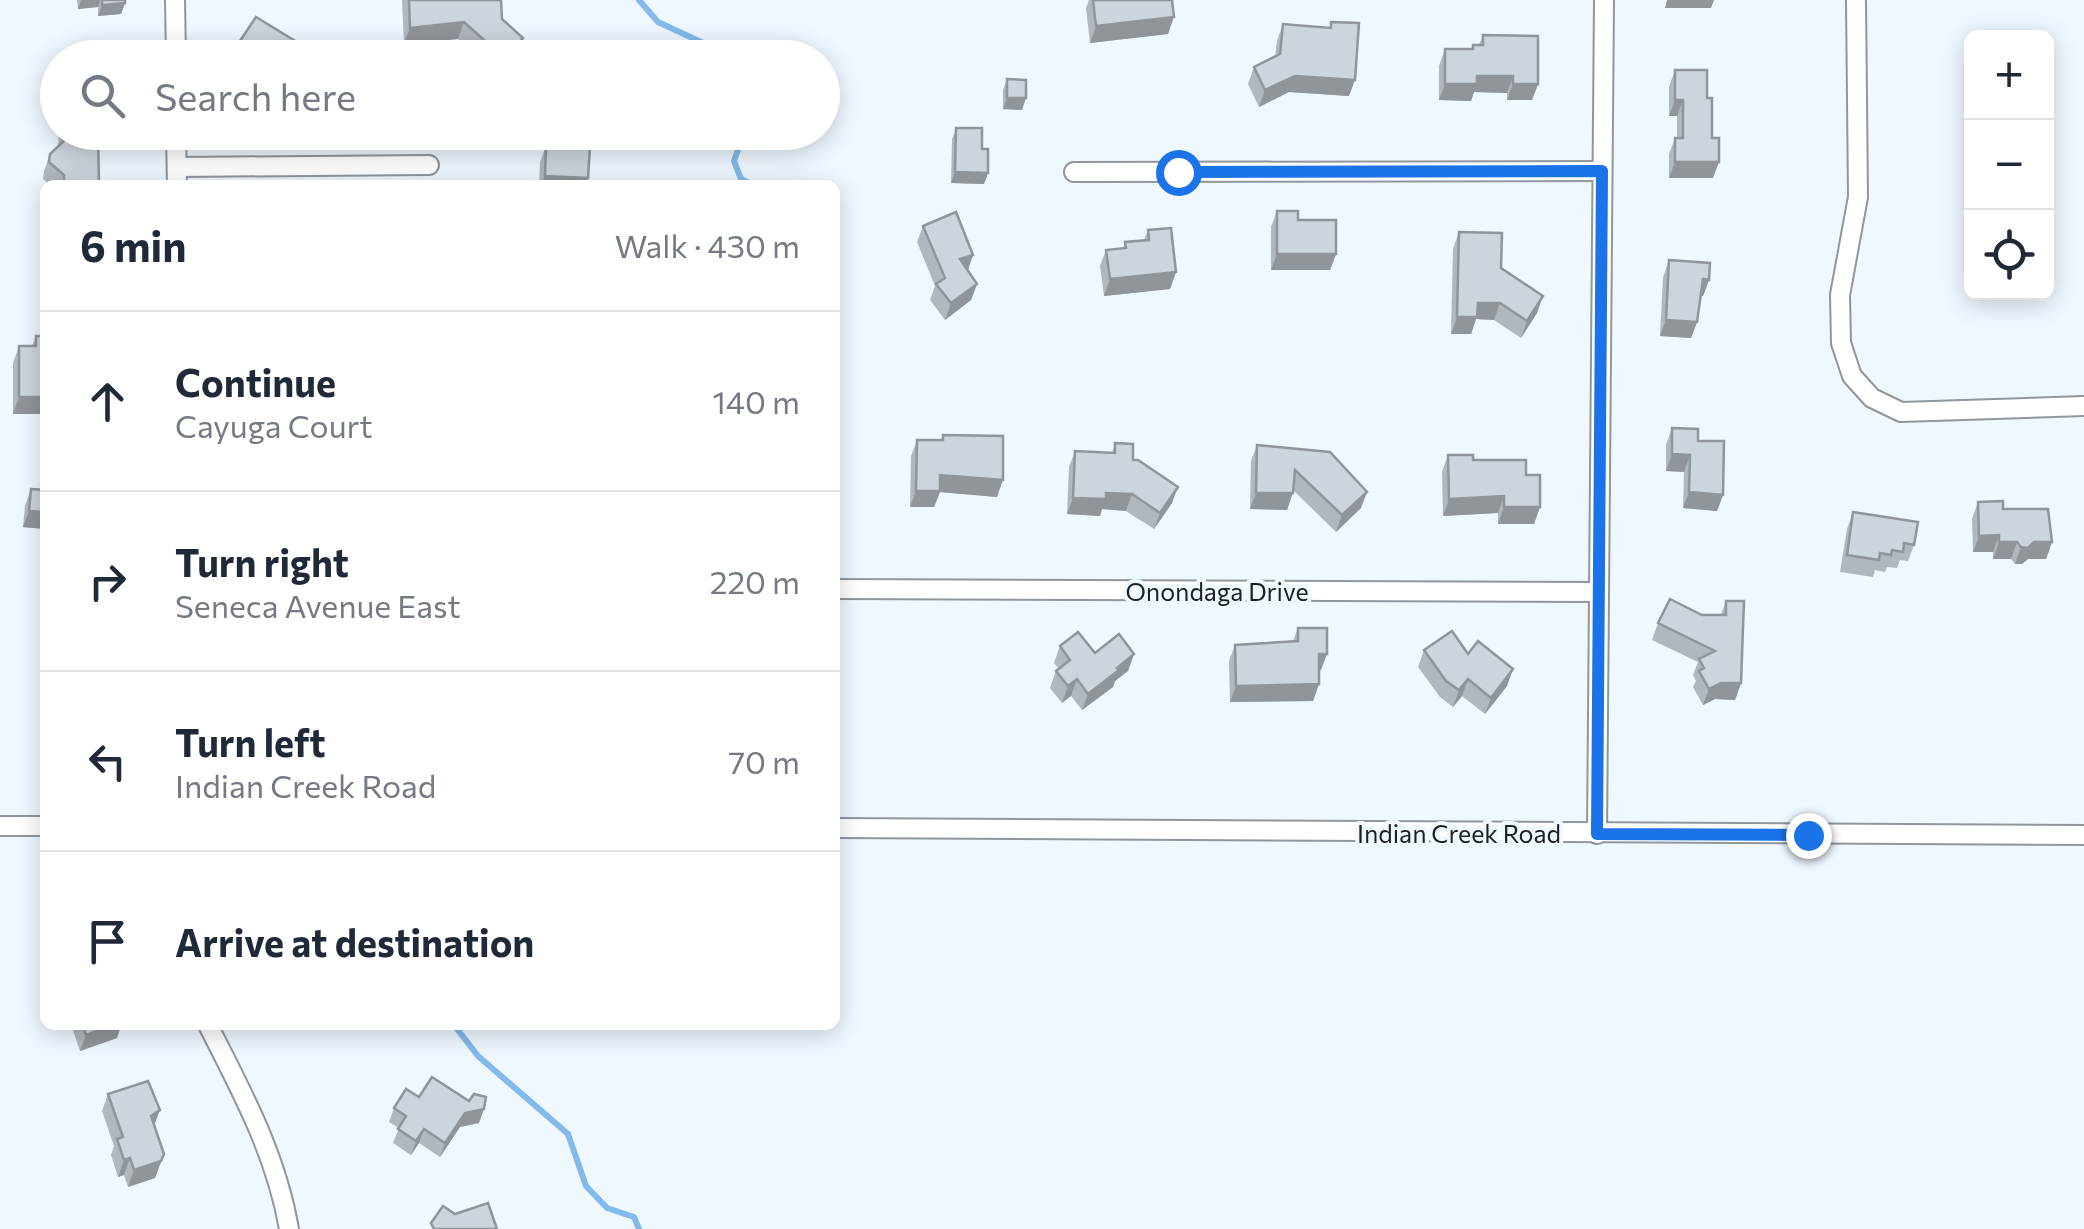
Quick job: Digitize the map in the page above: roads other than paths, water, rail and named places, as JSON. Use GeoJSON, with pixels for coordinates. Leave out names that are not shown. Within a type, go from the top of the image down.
{"type":"FeatureCollection","features":[{"type":"Feature","properties":{"kind":"street"},"geometry":{"type":"LineString","coordinates":[[175,0],[176,40]]}},
{"type":"Feature","properties":{"kind":"street"},"geometry":{"type":"LineString","coordinates":[[1597,834],[1604,0]]}},
{"type":"Feature","properties":{"kind":"street"},"geometry":{"type":"LineString","coordinates":[[1856,0],[1858,197],[1840,295],[1841,342],[1852,376],[1872,398],[1901,412],[2084,406]]}},
{"type":"Feature","properties":{"kind":"street"},"geometry":{"type":"LineString","coordinates":[[176,150],[177,176],[429,165]]}},
{"type":"Feature","properties":{"kind":"street"},"geometry":{"type":"LineString","coordinates":[[1074,172],[1602,171]]}},
{"type":"Feature","properties":{"kind":"street","name":"Onondaga Drive"},"geometry":{"type":"LineString","coordinates":[[840,589],[1598,592]]}},
{"type":"Feature","properties":{"kind":"street"},"geometry":{"type":"LineString","coordinates":[[0,826],[40,826]]}},
{"type":"Feature","properties":{"kind":"street","name":"Indian Creek Road"},"geometry":{"type":"LineString","coordinates":[[840,828],[2084,836]]}},
{"type":"Feature","properties":{"kind":"street"},"geometry":{"type":"LineString","coordinates":[[211,1030],[275,1165],[288,1229]]}},
{"type":"Feature","properties":{"kind":"waterway"},"geometry":{"type":"LineString","coordinates":[[639,0],[658,22],[697,40]]}},
{"type":"Feature","properties":{"kind":"waterway"},"geometry":{"type":"LineString","coordinates":[[738,150],[734,161],[743,180]]}},
{"type":"Feature","properties":{"kind":"waterway"},"geometry":{"type":"LineString","coordinates":[[458,1030],[478,1056],[568,1134],[586,1186],[607,1208],[634,1217],[639,1229]]}}]}
